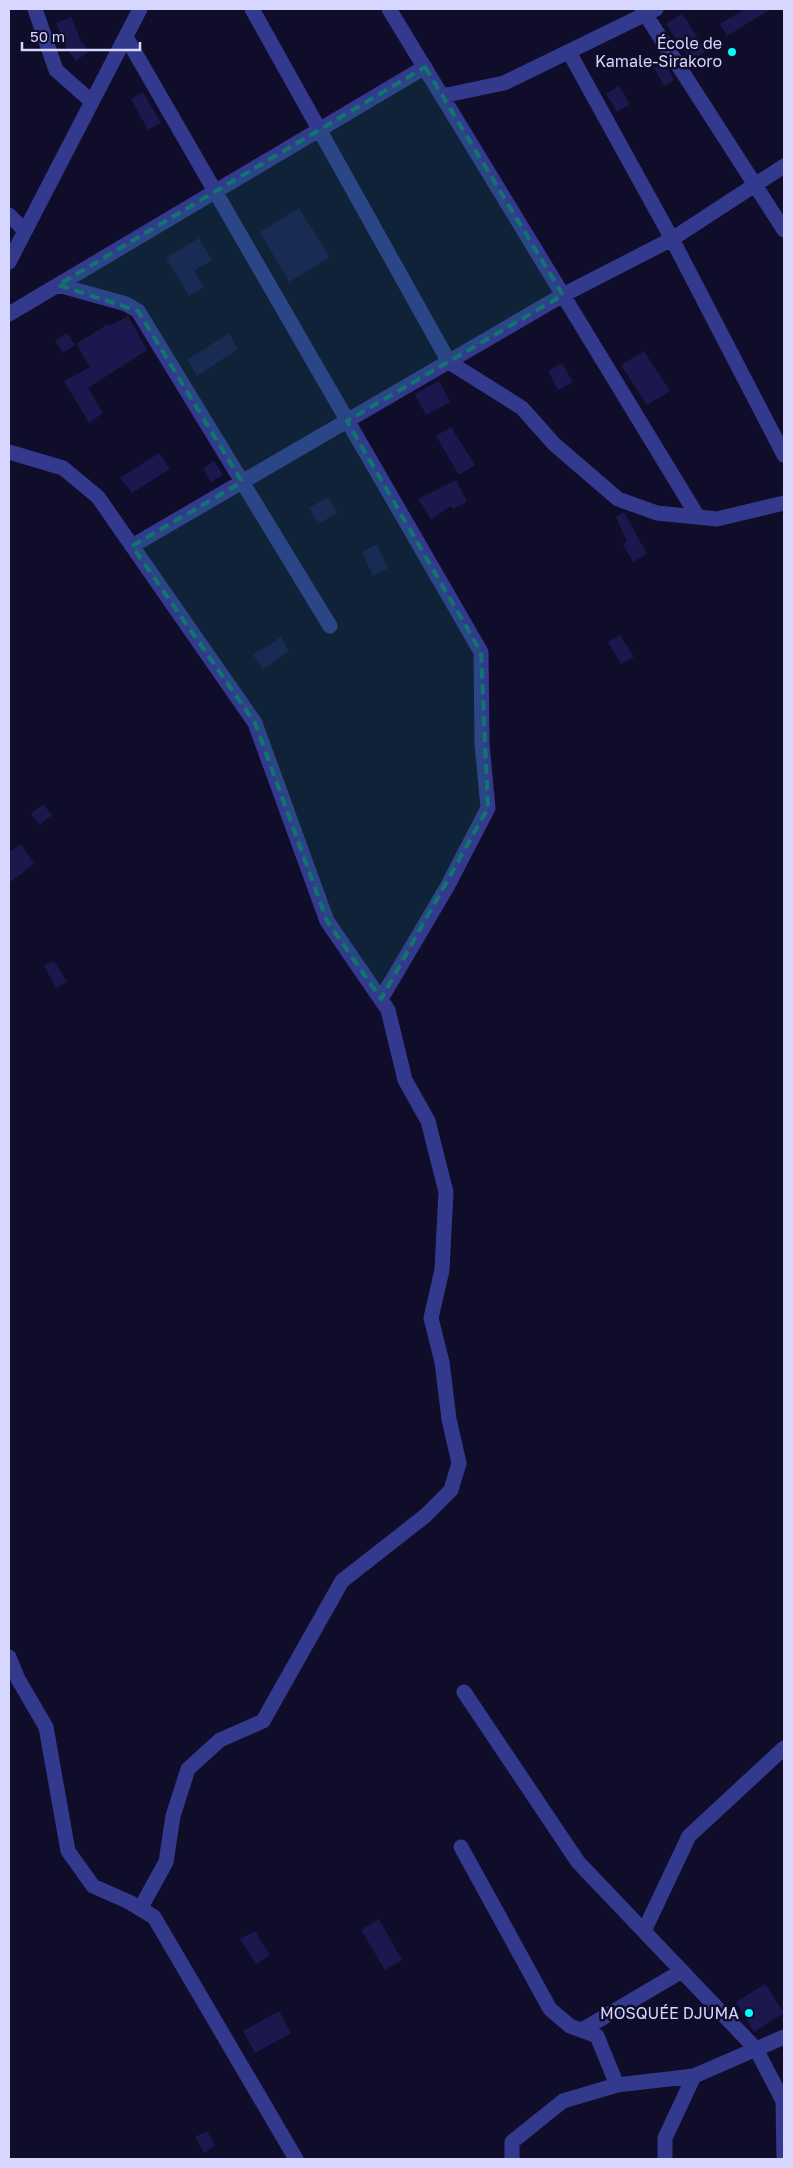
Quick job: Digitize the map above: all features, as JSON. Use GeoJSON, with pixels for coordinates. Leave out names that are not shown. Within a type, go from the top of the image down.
{"type":"FeatureCollection","features":[{"type":"Feature","properties":{"kind":"street"},"geometry":{"type":"LineString","coordinates":[[35,9],[56,70],[92,102]]}},
{"type":"Feature","properties":{"kind":"street"},"geometry":{"type":"LineString","coordinates":[[9,262],[140,9]]}},
{"type":"Feature","properties":{"kind":"street"},"geometry":{"type":"LineString","coordinates":[[252,9],[449,362],[522,408],[554,444],[618,499],[657,514],[718,519],[783,505]]}},
{"type":"Feature","properties":{"kind":"street"},"geometry":{"type":"LineString","coordinates":[[390,9],[698,517]]}},
{"type":"Feature","properties":{"kind":"street"},"geometry":{"type":"LineString","coordinates":[[442,96],[504,83],[648,11],[784,230]]}},
{"type":"Feature","properties":{"kind":"street"},"geometry":{"type":"LineString","coordinates":[[126,37],[481,652],[482,744],[488,808],[447,887],[381,1000]]}},
{"type":"Feature","properties":{"kind":"street"},"geometry":{"type":"LineString","coordinates":[[569,52],[672,239],[784,455]]}},
{"type":"Feature","properties":{"kind":"street"},"geometry":{"type":"LineString","coordinates":[[9,314],[425,67]]}},
{"type":"Feature","properties":{"kind":"street"},"geometry":{"type":"LineString","coordinates":[[132,546],[563,295],[672,239],[784,166]]}},
{"type":"Feature","properties":{"kind":"street"},"geometry":{"type":"LineString","coordinates":[[9,215],[25,231]]}},
{"type":"Feature","properties":{"kind":"street"},"geometry":{"type":"LineString","coordinates":[[58,285],[126,304],[138,311],[330,626]]}},
{"type":"Feature","properties":{"kind":"street"},"geometry":{"type":"LineString","coordinates":[[9,452],[63,468],[98,497],[255,723],[327,921],[388,1010],[405,1080],[428,1121],[446,1192],[442,1270],[432,1318],[442,1362],[449,1419],[459,1462],[451,1490],[426,1516],[342,1581],[263,1721],[220,1740],[188,1769],[173,1816],[166,1862],[140,1908]]}},
{"type":"Feature","properties":{"kind":"street"},"geometry":{"type":"LineString","coordinates":[[9,1657],[18,1679],[46,1727],[68,1851],[93,1886],[140,1908],[154,1917],[296,2159]]}},
{"type":"Feature","properties":{"kind":"street"},"geometry":{"type":"LineString","coordinates":[[464,1692],[578,1862],[756,2049],[783,2101],[784,2159]]}},
{"type":"Feature","properties":{"kind":"street"},"geometry":{"type":"LineString","coordinates":[[644,1931],[689,1836],[784,1748]]}},
{"type":"Feature","properties":{"kind":"street"},"geometry":{"type":"LineString","coordinates":[[461,1847],[550,2009],[570,2026],[597,2036],[617,2085]]}},
{"type":"Feature","properties":{"kind":"street"},"geometry":{"type":"LineString","coordinates":[[582,2030],[682,1971]]}},
{"type":"Feature","properties":{"kind":"street"},"geometry":{"type":"LineString","coordinates":[[512,2159],[512,2142],[563,2102],[617,2085],[694,2076],[784,2037]]}},
{"type":"Feature","properties":{"kind":"street"},"geometry":{"type":"LineString","coordinates":[[665,2159],[665,2138],[694,2076]]}},
{"type":"Feature","properties":{"kind":"highlighted area"},"geometry":{"type":"Polygon","coordinates":[[[425,67],[563,295],[347,421],[481,652],[488,808],[381,999],[327,921],[255,723],[132,546],[242,482],[138,311],[58,285],[425,67]]]}},
{"type":"Feature","properties":{"kind":"building"},"geometry":{"type":"Polygon","coordinates":[[[745,9],[771,9],[727,36],[720,24],[745,9]]]}},
{"type":"Feature","properties":{"kind":"building"},"geometry":{"type":"Polygon","coordinates":[[[682,13],[706,51],[691,61],[666,24],[682,13]]]}},
{"type":"Feature","properties":{"kind":"building"},"geometry":{"type":"Polygon","coordinates":[[[71,17],[81,41],[89,51],[76,61],[67,49],[56,23],[71,17]]]}},
{"type":"Feature","properties":{"kind":"building"},"geometry":{"type":"Polygon","coordinates":[[[665,63],[674,80],[664,86],[654,68],[665,63]]]}},
{"type":"Feature","properties":{"kind":"building"},"geometry":{"type":"Polygon","coordinates":[[[619,86],[630,104],[617,112],[606,94],[619,86]]]}},
{"type":"Feature","properties":{"kind":"building"},"geometry":{"type":"Polygon","coordinates":[[[143,92],[161,123],[148,130],[131,99],[143,92]]]}},
{"type":"Feature","properties":{"kind":"building"},"geometry":{"type":"Polygon","coordinates":[[[299,208],[330,257],[289,282],[260,232],[299,208]]]}},
{"type":"Feature","properties":{"kind":"building"},"geometry":{"type":"Polygon","coordinates":[[[199,238],[212,260],[194,271],[204,287],[189,296],[166,258],[199,238]]]}},
{"type":"Feature","properties":{"kind":"building"},"geometry":{"type":"Polygon","coordinates":[[[128,316],[147,350],[88,388],[103,413],[89,423],[64,381],[90,367],[76,344],[108,324],[109,326],[128,316]]]}},
{"type":"Feature","properties":{"kind":"building"},"geometry":{"type":"Polygon","coordinates":[[[67,333],[75,345],[63,353],[55,341],[67,333]]]}},
{"type":"Feature","properties":{"kind":"building"},"geometry":{"type":"Polygon","coordinates":[[[229,333],[238,349],[197,376],[187,360],[229,333]]]}},
{"type":"Feature","properties":{"kind":"building"},"geometry":{"type":"Polygon","coordinates":[[[644,351],[670,391],[647,405],[621,365],[644,351]]]}},
{"type":"Feature","properties":{"kind":"building"},"geometry":{"type":"Polygon","coordinates":[[[562,363],[573,382],[558,390],[548,371],[562,363]]]}},
{"type":"Feature","properties":{"kind":"building"},"geometry":{"type":"Polygon","coordinates":[[[439,381],[450,402],[426,415],[415,394],[439,381]]]}},
{"type":"Feature","properties":{"kind":"building"},"geometry":{"type":"Polygon","coordinates":[[[451,427],[475,465],[459,475],[436,436],[451,427]]]}},
{"type":"Feature","properties":{"kind":"building"},"geometry":{"type":"Polygon","coordinates":[[[159,453],[170,469],[132,493],[120,478],[159,453]]]}},
{"type":"Feature","properties":{"kind":"building"},"geometry":{"type":"Polygon","coordinates":[[[214,461],[223,475],[211,482],[203,469],[214,461]]]}},
{"type":"Feature","properties":{"kind":"building"},"geometry":{"type":"Polygon","coordinates":[[[456,480],[467,502],[453,509],[451,506],[431,520],[418,499],[456,480]]]}},
{"type":"Feature","properties":{"kind":"building"},"geometry":{"type":"Polygon","coordinates":[[[328,497],[337,513],[318,524],[309,508],[328,497]]]}},
{"type":"Feature","properties":{"kind":"building"},"geometry":{"type":"Polygon","coordinates":[[[624,512],[647,554],[633,562],[623,544],[627,542],[616,517],[624,512]]]}},
{"type":"Feature","properties":{"kind":"building"},"geometry":{"type":"Polygon","coordinates":[[[377,544],[388,568],[373,576],[362,552],[377,544]]]}},
{"type":"Feature","properties":{"kind":"building"},"geometry":{"type":"Polygon","coordinates":[[[620,635],[634,657],[621,664],[608,642],[620,635]]]}},
{"type":"Feature","properties":{"kind":"building"},"geometry":{"type":"Polygon","coordinates":[[[281,637],[289,651],[263,669],[253,655],[281,637]]]}},
{"type":"Feature","properties":{"kind":"building"},"geometry":{"type":"Polygon","coordinates":[[[43,804],[52,815],[40,825],[31,814],[43,804]]]}},
{"type":"Feature","properties":{"kind":"building"},"geometry":{"type":"Polygon","coordinates":[[[21,844],[34,864],[9,883],[9,852],[21,844]]]}},
{"type":"Feature","properties":{"kind":"building"},"geometry":{"type":"Polygon","coordinates":[[[54,961],[67,982],[56,988],[44,966],[54,961]]]}},
{"type":"Feature","properties":{"kind":"building"},"geometry":{"type":"Polygon","coordinates":[[[379,1919],[402,1960],[385,1970],[361,1930],[379,1919]]]}},
{"type":"Feature","properties":{"kind":"building"},"geometry":{"type":"Polygon","coordinates":[[[255,1931],[270,1955],[256,1964],[240,1939],[255,1931]]]}},
{"type":"Feature","properties":{"kind":"building"},"geometry":{"type":"Polygon","coordinates":[[[765,1984],[784,2013],[754,2032],[736,2002],[765,1984]]]}},
{"type":"Feature","properties":{"kind":"building"},"geometry":{"type":"Polygon","coordinates":[[[279,2011],[291,2033],[255,2053],[243,2031],[279,2011]]]}},
{"type":"Feature","properties":{"kind":"building"},"geometry":{"type":"Polygon","coordinates":[[[207,2131],[215,2146],[204,2153],[195,2137],[207,2131]]]}},
{"type":"Feature","properties":{"kind":"place","name":"École de Kamale-Sirakoro"},"geometry":{"type":"Point","coordinates":[732,52]}},
{"type":"Feature","properties":{"kind":"place","name":"MOSQUÉE DJUMA"},"geometry":{"type":"Point","coordinates":[749,2013]}}]}
